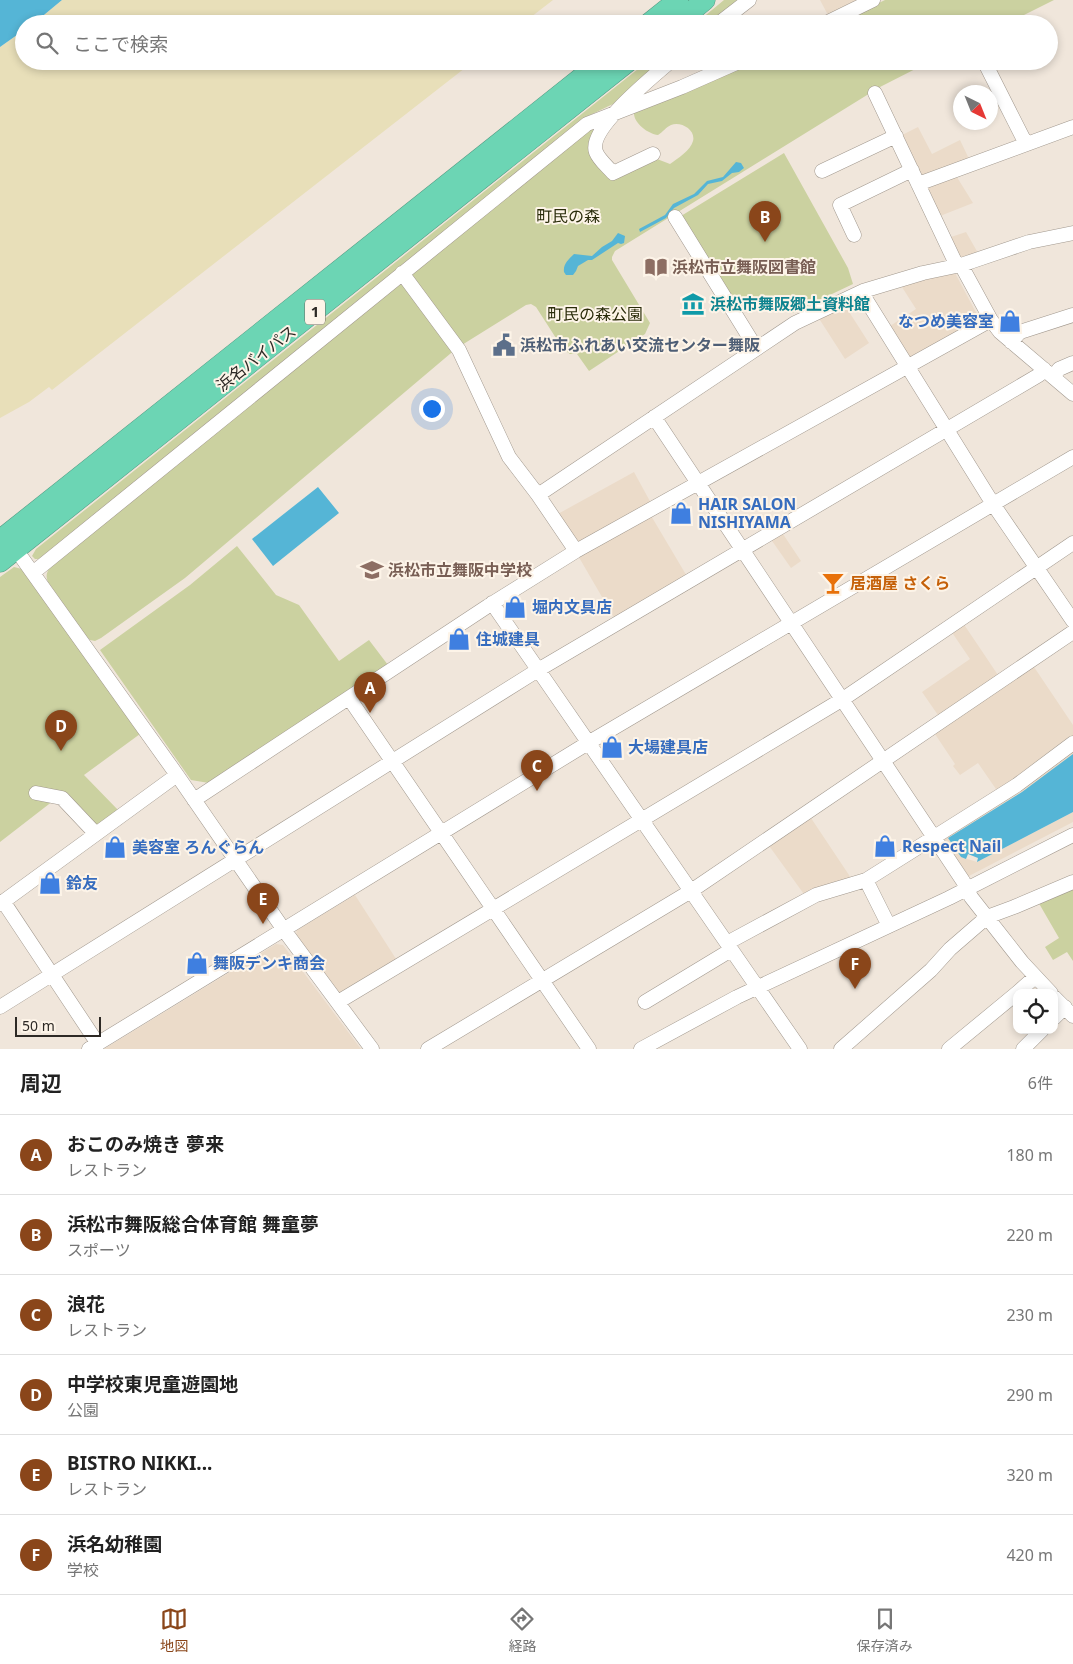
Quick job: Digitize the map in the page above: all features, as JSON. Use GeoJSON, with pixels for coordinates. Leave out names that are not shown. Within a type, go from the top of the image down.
{"type":"FeatureCollection","features":[{"type":"Feature","properties":{"kind":"highway"},"geometry":{"type":"LineString","coordinates":[[659,15],[678,0]]}},
{"type":"Feature","properties":{"kind":"highway"},"geometry":{"type":"LineString","coordinates":[[687,15],[705,0]]}},
{"type":"Feature","properties":{"kind":"highway","name":"浜名バイパス"},"geometry":{"type":"LineString","coordinates":[[0,540],[591,70]]}},
{"type":"Feature","properties":{"kind":"highway","name":"浜名バイパス"},"geometry":{"type":"LineString","coordinates":[[0,562],[618,70]]}},
{"type":"Feature","properties":{"kind":"street"},"geometry":{"type":"LineString","coordinates":[[730,15],[750,0]]}},
{"type":"Feature","properties":{"kind":"street"},"geometry":{"type":"LineString","coordinates":[[843,15],[874,0]]}},
{"type":"Feature","properties":{"kind":"street"},"geometry":{"type":"LineString","coordinates":[[653,154],[613,174],[596,153],[595,146],[600,133],[614,113],[661,70]]}},
{"type":"Feature","properties":{"kind":"street"},"geometry":{"type":"LineString","coordinates":[[34,572],[580,129],[587,124],[721,70]]}},
{"type":"Feature","properties":{"kind":"street"},"geometry":{"type":"LineString","coordinates":[[989,70],[1026,144]]}},
{"type":"Feature","properties":{"kind":"street"},"geometry":{"type":"LineString","coordinates":[[875,93],[959,265],[991,320],[1011,342],[1073,394]]}},
{"type":"Feature","properties":{"kind":"street"},"geometry":{"type":"LineString","coordinates":[[918,184],[1073,127]]}},
{"type":"Feature","properties":{"kind":"street"},"geometry":{"type":"LineString","coordinates":[[822,171],[896,136]]}},
{"type":"Feature","properties":{"kind":"street"},"geometry":{"type":"LineString","coordinates":[[854,235],[840,205],[912,170]]}},
{"type":"Feature","properties":{"kind":"street"},"geometry":{"type":"LineString","coordinates":[[675,217],[756,348]]}},
{"type":"Feature","properties":{"kind":"street"},"geometry":{"type":"LineString","coordinates":[[538,495],[795,322],[863,291],[959,265],[1035,241],[1073,233]]}},
{"type":"Feature","properties":{"kind":"street"},"geometry":{"type":"LineString","coordinates":[[402,273],[459,350],[509,457],[538,495],[576,551]]}},
{"type":"Feature","properties":{"kind":"street"},"geometry":{"type":"LineString","coordinates":[[863,291],[865,298],[993,504],[1073,621]]}},
{"type":"Feature","properties":{"kind":"street"},"geometry":{"type":"LineString","coordinates":[[1011,342],[1020,332],[1073,315]]}},
{"type":"Feature","properties":{"kind":"street"},"geometry":{"type":"LineString","coordinates":[[194,800],[492,603],[576,551],[991,320]]}},
{"type":"Feature","properties":{"kind":"street"},"geometry":{"type":"LineString","coordinates":[[0,1007],[236,861],[538,670],[1039,375],[1059,370],[1073,363]]}},
{"type":"Feature","properties":{"kind":"street"},"geometry":{"type":"LineString","coordinates":[[654,416],[884,760],[971,897],[1047,989]]}},
{"type":"Feature","properties":{"kind":"street"},"geometry":{"type":"LineString","coordinates":[[177,775],[2,902],[52,975],[93,1046],[588,743],[1073,457]]}},
{"type":"Feature","properties":{"kind":"street"},"geometry":{"type":"LineString","coordinates":[[338,1002],[843,699],[1073,543]]}},
{"type":"Feature","properties":{"kind":"street"},"geometry":{"type":"LineString","coordinates":[[22,558],[34,572],[177,775],[284,930],[372,1049]]}},
{"type":"Feature","properties":{"kind":"street"},"geometry":{"type":"LineString","coordinates":[[492,603],[800,1049]]}},
{"type":"Feature","properties":{"kind":"street"},"geometry":{"type":"LineString","coordinates":[[428,1049],[691,891],[1073,632]]}},
{"type":"Feature","properties":{"kind":"street"},"geometry":{"type":"LineString","coordinates":[[349,698],[589,1049]]}},
{"type":"Feature","properties":{"kind":"street"},"geometry":{"type":"LineString","coordinates":[[646,1002],[729,946],[816,895],[866,880],[1017,785],[1073,742]]}},
{"type":"Feature","properties":{"kind":"street"},"geometry":{"type":"LineString","coordinates":[[36,793],[64,799],[96,834]]}},
{"type":"Feature","properties":{"kind":"street"},"geometry":{"type":"LineString","coordinates":[[641,1049],[757,987],[967,889],[1073,835]]}},
{"type":"Feature","properties":{"kind":"street"},"geometry":{"type":"LineString","coordinates":[[866,880],[889,926]]}},
{"type":"Feature","properties":{"kind":"street"},"geometry":{"type":"LineString","coordinates":[[841,1049],[930,970],[950,948],[987,917],[1073,882]]}},
{"type":"Feature","properties":{"kind":"street"},"geometry":{"type":"LineString","coordinates":[[1022,989],[1036,977]]}},
{"type":"Feature","properties":{"kind":"street"},"geometry":{"type":"LineString","coordinates":[[950,1049],[1013,996]]}},
{"type":"Feature","properties":{"kind":"street"},"geometry":{"type":"LineString","coordinates":[[1058,1001],[1069,1012]]}},
{"type":"Feature","properties":{"kind":"street"},"geometry":{"type":"LineString","coordinates":[[1023,1049],[1038,1034]]}},
{"type":"Feature","properties":{"kind":"shaded area"},"geometry":{"type":"Polygon","coordinates":[[[820,0],[866,0],[833,15],[828,15],[820,0]]]}},
{"type":"Feature","properties":{"kind":"shaded area"},"geometry":{"type":"Polygon","coordinates":[[[918,127],[932,154],[960,140],[970,161],[923,179],[902,135],[918,127]]]}},
{"type":"Feature","properties":{"kind":"shaded area"},"geometry":{"type":"Polygon","coordinates":[[[955,174],[973,203],[940,216],[926,185],[955,174]]]}},
{"type":"Feature","properties":{"kind":"shaded area"},"geometry":{"type":"Polygon","coordinates":[[[966,232],[978,253],[961,259],[951,237],[966,232]]]}},
{"type":"Feature","properties":{"kind":"shaded area"},"geometry":{"type":"Polygon","coordinates":[[[954,271],[980,320],[909,360],[887,328],[916,309],[900,284],[954,271]]]}},
{"type":"Feature","properties":{"kind":"shaded area"},"geometry":{"type":"Polygon","coordinates":[[[844,304],[869,343],[845,359],[818,317],[844,304]]]}},
{"type":"Feature","properties":{"kind":"shaded area"},"geometry":{"type":"Polygon","coordinates":[[[634,472],[652,505],[578,546],[556,515],[634,472]]]}},
{"type":"Feature","properties":{"kind":"shaded area"},"geometry":{"type":"Polygon","coordinates":[[[650,514],[688,578],[616,621],[577,554],[650,514]]]}},
{"type":"Feature","properties":{"kind":"shaded area"},"geometry":{"type":"Polygon","coordinates":[[[781,531],[801,561],[791,568],[770,538],[781,531]]]}},
{"type":"Feature","properties":{"kind":"shaded area"},"geometry":{"type":"Polygon","coordinates":[[[963,623],[1000,678],[940,718],[922,692],[970,659],[951,631],[963,623]]]}},
{"type":"Feature","properties":{"kind":"shaded area"},"geometry":{"type":"Polygon","coordinates":[[[1032,664],[1073,725],[1073,738],[998,792],[978,763],[960,775],[933,731],[1032,664]]]}},
{"type":"Feature","properties":{"kind":"shaded area"},"geometry":{"type":"Polygon","coordinates":[[[1073,748],[1073,754],[1049,773],[948,838],[961,857],[977,862],[1073,812],[1073,822],[967,877],[942,839],[1073,748]]]}},
{"type":"Feature","properties":{"kind":"shaded area"},"geometry":{"type":"Polygon","coordinates":[[[809,815],[853,881],[806,897],[767,843],[809,815]]]}},
{"type":"Feature","properties":{"kind":"shaded area"},"geometry":{"type":"Polygon","coordinates":[[[355,895],[398,962],[342,996],[296,935],[297,930],[355,895]]]}},
{"type":"Feature","properties":{"kind":"shaded area"},"geometry":{"type":"Polygon","coordinates":[[[276,944],[283,945],[361,1049],[104,1049],[276,944]]]}},
{"type":"Feature","properties":{"kind":"green space"},"geometry":{"type":"Polygon","coordinates":[[[724,0],[738,0],[719,15],[706,15],[724,0]]]}},
{"type":"Feature","properties":{"kind":"green space"},"geometry":{"type":"Polygon","coordinates":[[[885,0],[1054,0],[1024,15],[854,15],[885,0]]]}},
{"type":"Feature","properties":{"kind":"green space"},"geometry":{"type":"Polygon","coordinates":[[[637,70],[651,70],[613,104],[584,118],[43,557],[35,559],[32,556],[36,549],[637,70]]]}},
{"type":"Feature","properties":{"kind":"green space","name":"町民の森"},"geometry":{"type":"Polygon","coordinates":[[[733,70],[913,70],[880,87],[615,251],[612,260],[650,323],[645,334],[589,371],[577,354],[570,354],[563,349],[536,307],[531,304],[526,305],[457,348],[185,578],[101,638],[95,641],[90,640],[86,636],[48,582],[47,573],[52,565],[592,128],[594,132],[590,145],[591,155],[606,174],[657,159],[670,164],[690,148],[693,137],[687,127],[675,124],[669,126],[658,135],[654,134],[639,124],[634,116],[634,112],[733,70]]]}},
{"type":"Feature","properties":{"kind":"green space"},"geometry":{"type":"Polygon","coordinates":[[[784,153],[848,268],[853,284],[792,313],[780,295],[739,309],[681,216],[784,153]]]}},
{"type":"Feature","properties":{"kind":"green space"},"geometry":{"type":"Polygon","coordinates":[[[237,546],[276,595],[299,605],[339,661],[369,640],[388,665],[209,783],[191,780],[100,650],[190,585],[237,546]]]}},
{"type":"Feature","properties":{"kind":"green space"},"geometry":{"type":"Polygon","coordinates":[[[14,567],[22,569],[140,734],[84,775],[118,810],[95,827],[62,794],[0,842],[0,577],[14,567]]]}},
{"type":"Feature","properties":{"kind":"green space"},"geometry":{"type":"Polygon","coordinates":[[[1073,883],[1073,961],[1067,952],[1053,960],[1045,947],[1059,938],[1037,900],[1073,883]]]}},
{"type":"Feature","properties":{"kind":"sand"},"geometry":{"type":"Polygon","coordinates":[[[62,0],[553,0],[534,15],[44,15],[62,0]]]}},
{"type":"Feature","properties":{"kind":"sand"},"geometry":{"type":"Polygon","coordinates":[[[15,36],[15,70],[462,70],[52,390],[49,387],[29,402],[0,418],[0,47],[15,36]]]}},
{"type":"Feature","properties":{"kind":"water"},"geometry":{"type":"Polygon","coordinates":[[[0,0],[62,0],[44,15],[15,15],[15,36],[0,47],[0,0]]]}},
{"type":"Feature","properties":{"kind":"water"},"geometry":{"type":"Polygon","coordinates":[[[736,162],[741,163],[744,168],[739,172],[732,173],[722,181],[708,184],[698,195],[674,208],[666,218],[640,232],[639,229],[665,215],[673,204],[694,194],[707,181],[723,177],[736,162]]]}},
{"type":"Feature","properties":{"kind":"water"},"geometry":{"type":"Polygon","coordinates":[[[618,233],[625,236],[624,243],[618,243],[592,260],[588,260],[578,266],[573,275],[566,275],[564,272],[565,264],[574,254],[592,256],[612,241],[618,233]]]}},
{"type":"Feature","properties":{"kind":"water"},"geometry":{"type":"Polygon","coordinates":[[[318,487],[339,513],[273,566],[252,539],[318,487]]]}},
{"type":"Feature","properties":{"kind":"water"},"geometry":{"type":"Polygon","coordinates":[[[1073,754],[1073,812],[977,862],[978,858],[968,854],[966,859],[961,857],[948,838],[1022,792],[1073,754]]]}},
{"type":"Feature","properties":{"kind":"place","name":"浜松市舞阪総合体育館 舞童夢"},"geometry":{"type":"Point","coordinates":[765,242]}},
{"type":"Feature","properties":{"kind":"place","name":"浜松市立舞阪図書館"},"geometry":{"type":"Point","coordinates":[656,267]}},
{"type":"Feature","properties":{"kind":"place","name":"浜松市舞阪郷土資料館"},"geometry":{"type":"Point","coordinates":[693,304]}},
{"type":"Feature","properties":{"kind":"place","name":"なつめ美容室"},"geometry":{"type":"Point","coordinates":[1010,321]}},
{"type":"Feature","properties":{"kind":"place","name":"浜松市ふれあい交流センター舞阪"},"geometry":{"type":"Point","coordinates":[504,345]}},
{"type":"Feature","properties":{"kind":"place","name":"HAIR SALON NISHIYAMA"},"geometry":{"type":"Point","coordinates":[681,513]}},
{"type":"Feature","properties":{"kind":"place","name":"浜松市立舞阪中学校"},"geometry":{"type":"Point","coordinates":[372,570]}},
{"type":"Feature","properties":{"kind":"place","name":"居酒屋 さくら"},"geometry":{"type":"Point","coordinates":[833,583]}},
{"type":"Feature","properties":{"kind":"place","name":"堀内文具店"},"geometry":{"type":"Point","coordinates":[515,607]}},
{"type":"Feature","properties":{"kind":"place","name":"住城建具"},"geometry":{"type":"Point","coordinates":[459,639]}},
{"type":"Feature","properties":{"kind":"place","name":"おこのみ焼き 夢来"},"geometry":{"type":"Point","coordinates":[370,713]}},
{"type":"Feature","properties":{"kind":"place","name":"大場建具店"},"geometry":{"type":"Point","coordinates":[612,747]}},
{"type":"Feature","properties":{"kind":"place","name":"中学校東児童遊園地"},"geometry":{"type":"Point","coordinates":[61,751]}},
{"type":"Feature","properties":{"kind":"place","name":"浪花"},"geometry":{"type":"Point","coordinates":[537,791]}},
{"type":"Feature","properties":{"kind":"place","name":"Respect Nail"},"geometry":{"type":"Point","coordinates":[885,846]}},
{"type":"Feature","properties":{"kind":"place","name":"美容室 ろんぐらん"},"geometry":{"type":"Point","coordinates":[115,847]}},
{"type":"Feature","properties":{"kind":"place","name":"鈴友"},"geometry":{"type":"Point","coordinates":[50,883]}},
{"type":"Feature","properties":{"kind":"place","name":"BISTRO NIKKI..."},"geometry":{"type":"Point","coordinates":[263,924]}},
{"type":"Feature","properties":{"kind":"place","name":"舞阪デンキ商会"},"geometry":{"type":"Point","coordinates":[197,963]}},
{"type":"Feature","properties":{"kind":"place","name":"浜名幼稚園"},"geometry":{"type":"Point","coordinates":[855,989]}},
{"type":"Feature","properties":{"kind":"park label","name":"町民の森公園"},"geometry":{"type":"Point","coordinates":[595,314]}}]}
